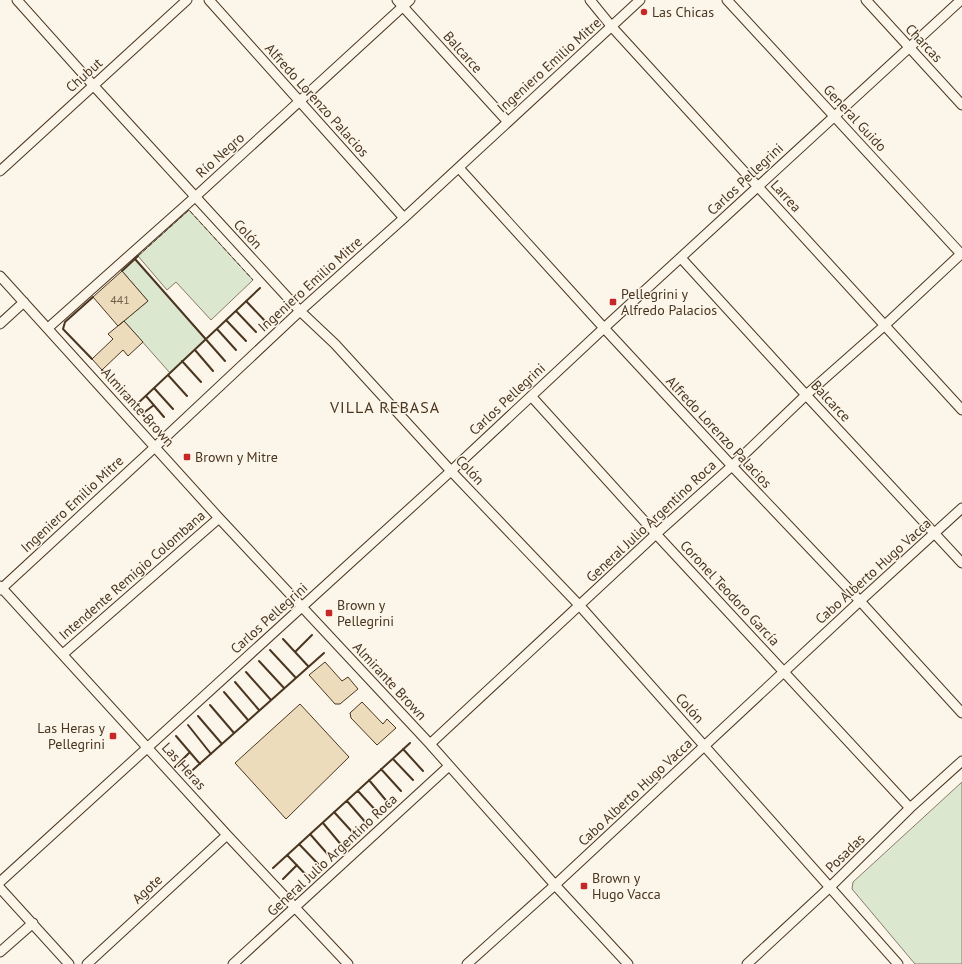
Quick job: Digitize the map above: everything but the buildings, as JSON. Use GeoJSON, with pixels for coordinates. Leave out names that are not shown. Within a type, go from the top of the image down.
{"type":"FeatureCollection","features":[{"type":"Feature","properties":{"kind":"street","name":"Colón"},"geometry":{"type":"LineString","coordinates":[[17,0],[300,311],[335,344],[451,471],[580,606],[898,964]]}},
{"type":"Feature","properties":{"kind":"street","name":"Chubut"},"geometry":{"type":"LineString","coordinates":[[0,171],[187,0]]}},
{"type":"Feature","properties":{"kind":"street","name":"Alfredo Lorenzo Palacios"},"geometry":{"type":"LineString","coordinates":[[209,0],[404,218]]}},
{"type":"Feature","properties":{"kind":"street","name":"Larrea"},"geometry":{"type":"LineString","coordinates":[[590,0],[612,27],[962,410]]}},
{"type":"Feature","properties":{"kind":"street","name":"Ingeniero Emilio Mitre"},"geometry":{"type":"LineString","coordinates":[[1,588],[155,447],[300,311],[404,218],[640,0]]}},
{"type":"Feature","properties":{"kind":"street","name":"General Guido"},"geometry":{"type":"LineString","coordinates":[[727,0],[962,254]]}},
{"type":"Feature","properties":{"kind":"street","name":"Charcas"},"geometry":{"type":"LineString","coordinates":[[866,0],[962,105]]}},
{"type":"Feature","properties":{"kind":"street","name":"Carlos Pellegrini"},"geometry":{"type":"LineString","coordinates":[[0,882],[451,471],[604,328],[961,0]]}},
{"type":"Feature","properties":{"kind":"street","name":"Río Negro"},"geometry":{"type":"LineString","coordinates":[[48,328],[300,102],[403,2]]}},
{"type":"Feature","properties":{"kind":"street","name":"Balcarce"},"geometry":{"type":"LineString","coordinates":[[403,2],[508,122]]}},
{"type":"Feature","properties":{"kind":"street","name":"Alfredo Lorenzo Palacios"},"geometry":{"type":"LineString","coordinates":[[458,168],[604,328],[860,601],[962,713]]}},
{"type":"Feature","properties":{"kind":"street","name":"General Julio Argentino Roca"},"geometry":{"type":"LineString","coordinates":[[430,744],[656,534],[732,466],[806,394],[884,326],[962,254]]}},
{"type":"Feature","properties":{"kind":"street","name":"Balcarce"},"geometry":{"type":"LineString","coordinates":[[681,258],[962,563]]}},
{"type":"Feature","properties":{"kind":"street","name":"Almirante Brown"},"geometry":{"type":"LineString","coordinates":[[0,276],[219,518],[430,744],[555,885],[628,964]]}},
{"type":"Feature","properties":{"kind":"street"},"geometry":{"type":"LineString","coordinates":[[0,324],[24,302]]}},
{"type":"Feature","properties":{"kind":"street","name":"Coronel Teodoro García"},"geometry":{"type":"LineString","coordinates":[[531,396],[656,534],[910,808]]}},
{"type":"Feature","properties":{"kind":"street","name":"Cabo Alberto Hugo Vacca"},"geometry":{"type":"LineString","coordinates":[[467,964],[555,885],[962,508]]}},
{"type":"Feature","properties":{"kind":"street","name":"Intendente Remigio Colombana"},"geometry":{"type":"LineString","coordinates":[[63,654],[219,518]]}},
{"type":"Feature","properties":{"kind":"street","name":"Las Heras"},"geometry":{"type":"LineString","coordinates":[[1,588],[227,835],[348,964]]}},
{"type":"Feature","properties":{"kind":"street","name":"Posadas"},"geometry":{"type":"LineString","coordinates":[[747,964],[829,888],[910,808],[962,761]]}},
{"type":"Feature","properties":{"kind":"street","name":"General Julio Argentino Roca"},"geometry":{"type":"LineString","coordinates":[[233,964],[449,766]]}},
{"type":"Feature","properties":{"kind":"street","name":"Agote"},"geometry":{"type":"LineString","coordinates":[[87,964],[227,835]]}},
{"type":"Feature","properties":{"kind":"street"},"geometry":{"type":"LineString","coordinates":[[0,888],[69,964]]}},
{"type":"Feature","properties":{"kind":"street"},"geometry":{"type":"LineString","coordinates":[[0,952],[33,924]]}},
{"type":"Feature","properties":{"kind":"green space"},"geometry":{"type":"Polygon","coordinates":[[[189,210],[253,280],[211,320],[176,282],[167,290],[138,256],[189,210]]]}},
{"type":"Feature","properties":{"kind":"green space"},"geometry":{"type":"Polygon","coordinates":[[[135,259],[206,339],[170,373],[124,321],[148,301],[122,271],[135,259]]]}},
{"type":"Feature","properties":{"kind":"green space"},"geometry":{"type":"Polygon","coordinates":[[[962,782],[962,964],[915,964],[852,889],[853,882],[962,782]]]}},
{"type":"Feature","properties":{"kind":"fence"},"geometry":{"type":"LineString","coordinates":[[138,256],[189,210],[253,280]]}},
{"type":"Feature","properties":{"kind":"wall"},"geometry":{"type":"LineString","coordinates":[[122,271],[138,256]]}},
{"type":"Feature","properties":{"kind":"wall"},"geometry":{"type":"LineString","coordinates":[[135,259],[225,361]]}},
{"type":"Feature","properties":{"kind":"wall"},"geometry":{"type":"LineString","coordinates":[[102,370],[135,406],[260,288]]}},
{"type":"Feature","properties":{"kind":"wall"},"geometry":{"type":"LineString","coordinates":[[92,359],[63,329],[65,322],[93,297]]}},
{"type":"Feature","properties":{"kind":"wall"},"geometry":{"type":"LineString","coordinates":[[246,301],[266,322]]}},
{"type":"Feature","properties":{"kind":"wall"},"geometry":{"type":"LineString","coordinates":[[236,311],[256,332]]}},
{"type":"Feature","properties":{"kind":"wall"},"geometry":{"type":"LineString","coordinates":[[226,320],[246,341]]}},
{"type":"Feature","properties":{"kind":"wall"},"geometry":{"type":"LineString","coordinates":[[217,329],[236,350]]}},
{"type":"Feature","properties":{"kind":"wall"},"geometry":{"type":"LineString","coordinates":[[195,350],[213,371]]}},
{"type":"Feature","properties":{"kind":"wall"},"geometry":{"type":"LineString","coordinates":[[182,361],[201,382]]}},
{"type":"Feature","properties":{"kind":"wall"},"geometry":{"type":"LineString","coordinates":[[168,375],[187,396]]}},
{"type":"Feature","properties":{"kind":"wall"},"geometry":{"type":"LineString","coordinates":[[154,388],[173,409]]}},
{"type":"Feature","properties":{"kind":"wall"},"geometry":{"type":"LineString","coordinates":[[146,396],[164,417]]}},
{"type":"Feature","properties":{"kind":"wall"},"geometry":{"type":"LineString","coordinates":[[151,423],[142,414],[154,405]]}},
{"type":"Feature","properties":{"kind":"wall"},"geometry":{"type":"LineString","coordinates":[[295,652],[312,635]]}},
{"type":"Feature","properties":{"kind":"wall"},"geometry":{"type":"LineString","coordinates":[[283,639],[308,666]]}},
{"type":"Feature","properties":{"kind":"wall"},"geometry":{"type":"LineString","coordinates":[[270,650],[296,678]]}},
{"type":"Feature","properties":{"kind":"wall"},"geometry":{"type":"LineString","coordinates":[[186,776],[324,653]]}},
{"type":"Feature","properties":{"kind":"wall"},"geometry":{"type":"LineString","coordinates":[[259,661],[284,688]]}},
{"type":"Feature","properties":{"kind":"wall"},"geometry":{"type":"LineString","coordinates":[[246,672],[271,700]]}},
{"type":"Feature","properties":{"kind":"wall"},"geometry":{"type":"LineString","coordinates":[[235,682],[259,710]]}},
{"type":"Feature","properties":{"kind":"wall"},"geometry":{"type":"LineString","coordinates":[[224,692],[248,720]]}},
{"type":"Feature","properties":{"kind":"wall"},"geometry":{"type":"LineString","coordinates":[[210,705],[234,733]]}},
{"type":"Feature","properties":{"kind":"wall"},"geometry":{"type":"LineString","coordinates":[[198,716],[222,744]]}},
{"type":"Feature","properties":{"kind":"wall"},"geometry":{"type":"LineString","coordinates":[[188,725],[211,754]]}},
{"type":"Feature","properties":{"kind":"wall"},"geometry":{"type":"LineString","coordinates":[[176,736],[200,764]]}},
{"type":"Feature","properties":{"kind":"wall"},"geometry":{"type":"LineString","coordinates":[[273,868],[410,743]]}},
{"type":"Feature","properties":{"kind":"wall"},"geometry":{"type":"LineString","coordinates":[[403,749],[423,771]]}},
{"type":"Feature","properties":{"kind":"wall"},"geometry":{"type":"LineString","coordinates":[[175,767],[190,752]]}},
{"type":"Feature","properties":{"kind":"wall"},"geometry":{"type":"LineString","coordinates":[[393,759],[413,780]]}},
{"type":"Feature","properties":{"kind":"wall"},"geometry":{"type":"LineString","coordinates":[[381,769],[401,791]]}},
{"type":"Feature","properties":{"kind":"wall"},"geometry":{"type":"LineString","coordinates":[[369,780],[389,804]]}},
{"type":"Feature","properties":{"kind":"wall"},"geometry":{"type":"LineString","coordinates":[[358,791],[378,813]]}},
{"type":"Feature","properties":{"kind":"wall"},"geometry":{"type":"LineString","coordinates":[[347,801],[367,824]]}},
{"type":"Feature","properties":{"kind":"wall"},"geometry":{"type":"LineString","coordinates":[[334,812],[355,835]]}},
{"type":"Feature","properties":{"kind":"wall"},"geometry":{"type":"LineString","coordinates":[[323,823],[343,847]]}},
{"type":"Feature","properties":{"kind":"wall"},"geometry":{"type":"LineString","coordinates":[[310,834],[331,858]]}},
{"type":"Feature","properties":{"kind":"wall"},"geometry":{"type":"LineString","coordinates":[[299,844],[321,867]]}},
{"type":"Feature","properties":{"kind":"wall"},"geometry":{"type":"LineString","coordinates":[[287,855],[310,879]]}},
{"type":"Feature","properties":{"kind":"wall"},"geometry":{"type":"LineString","coordinates":[[283,879],[297,865]]}},
{"type":"Feature","properties":{"kind":"place","name":"Las Chicas"},"geometry":{"type":"Point","coordinates":[644,12]}},
{"type":"Feature","properties":{"kind":"place","name":"Pellegrini y Alfredo Palacios"},"geometry":{"type":"Point","coordinates":[613,302]}},
{"type":"Feature","properties":{"kind":"place","name":"Brown y Mitre"},"geometry":{"type":"Point","coordinates":[187,457]}},
{"type":"Feature","properties":{"kind":"place","name":"Brown y Pellegrini"},"geometry":{"type":"Point","coordinates":[329,613]}},
{"type":"Feature","properties":{"kind":"place","name":"Las Heras y Pellegrini"},"geometry":{"type":"Point","coordinates":[113,736]}},
{"type":"Feature","properties":{"kind":"place","name":"Brown y Hugo Vacca"},"geometry":{"type":"Point","coordinates":[584,886]}},
{"type":"Feature","properties":{"kind":"district","name":"VILLA REBASA"},"geometry":{"type":"Point","coordinates":[385,407]}}]}
